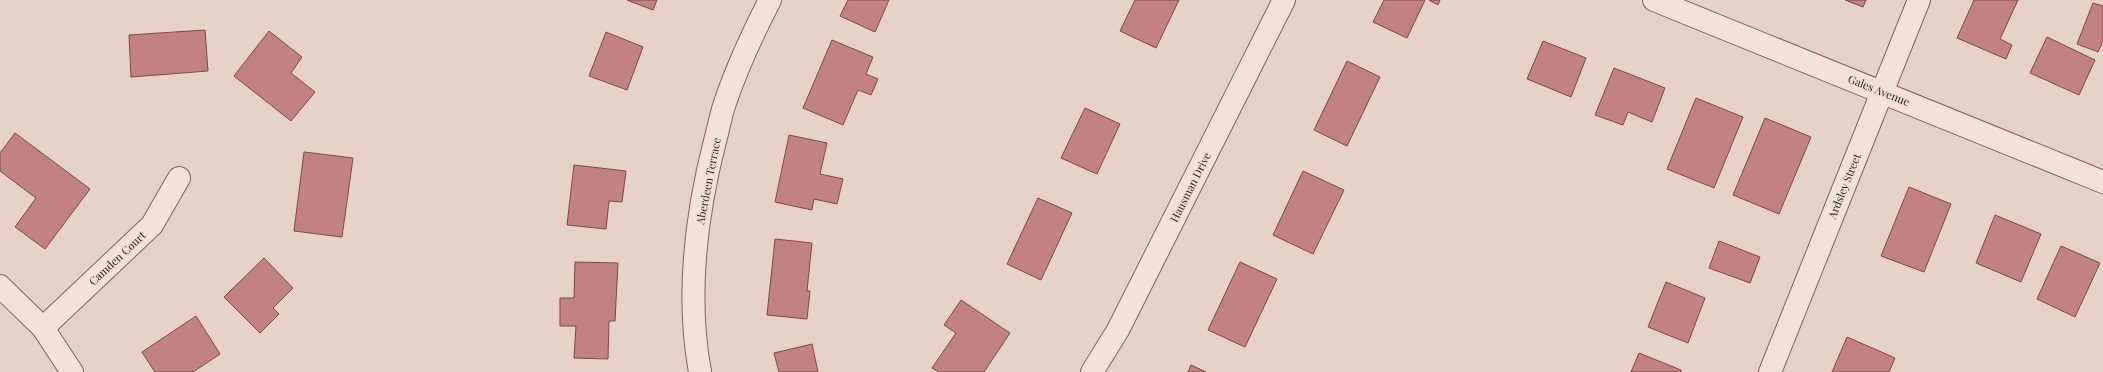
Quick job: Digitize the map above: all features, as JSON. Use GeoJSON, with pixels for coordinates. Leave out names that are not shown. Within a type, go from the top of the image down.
{"type":"FeatureCollection","features":[{"type":"Feature","properties":{"kind":"street","name":"Aberdeen Terrace"},"geometry":{"type":"LineString","coordinates":[[700,372],[693,298],[698,231],[709,166],[725,101],[750,40],[770,0]]}},
{"type":"Feature","properties":{"kind":"street","name":"Hausman Drive"},"geometry":{"type":"LineString","coordinates":[[1092,372],[1118,330],[1284,0]]}},
{"type":"Feature","properties":{"kind":"street","name":"Gales Avenue"},"geometry":{"type":"LineString","coordinates":[[1654,0],[1882,91],[2103,182]]}},
{"type":"Feature","properties":{"kind":"street","name":"Ardsley Street"},"geometry":{"type":"LineString","coordinates":[[1770,372],[1919,0]]}},
{"type":"Feature","properties":{"kind":"street","name":"Camden Court"},"geometry":{"type":"LineString","coordinates":[[43,328],[152,225],[179,178]]}},
{"type":"Feature","properties":{"kind":"street"},"geometry":{"type":"LineString","coordinates":[[0,286],[43,328],[72,372]]}},
{"type":"Feature","properties":{"kind":"building"},"geometry":{"type":"Polygon","coordinates":[[[627,0],[657,0],[653,10],[627,0]]]}},
{"type":"Feature","properties":{"kind":"building"},"geometry":{"type":"Polygon","coordinates":[[[848,0],[889,0],[875,32],[840,16],[848,0]]]}},
{"type":"Feature","properties":{"kind":"building"},"geometry":{"type":"Polygon","coordinates":[[[1135,0],[1179,0],[1156,48],[1120,31],[1135,0]]]}},
{"type":"Feature","properties":{"kind":"building"},"geometry":{"type":"Polygon","coordinates":[[[1384,0],[1425,0],[1407,38],[1373,22],[1384,0]]]}},
{"type":"Feature","properties":{"kind":"building"},"geometry":{"type":"Polygon","coordinates":[[[1429,0],[1440,0],[1438,5],[1429,0]]]}},
{"type":"Feature","properties":{"kind":"building"},"geometry":{"type":"Polygon","coordinates":[[[1845,0],[1866,0],[1863,7],[1845,0]]]}},
{"type":"Feature","properties":{"kind":"building"},"geometry":{"type":"Polygon","coordinates":[[[1974,0],[2018,0],[2000,39],[2012,45],[2006,59],[1957,38],[1974,0]]]}},
{"type":"Feature","properties":{"kind":"building"},"geometry":{"type":"Polygon","coordinates":[[[2093,3],[2103,6],[2103,41],[2098,52],[2077,44],[2093,3]]]}},
{"type":"Feature","properties":{"kind":"building"},"geometry":{"type":"Polygon","coordinates":[[[205,30],[208,71],[131,77],[129,35],[205,30]]]}},
{"type":"Feature","properties":{"kind":"building"},"geometry":{"type":"Polygon","coordinates":[[[269,31],[302,57],[291,73],[315,92],[291,121],[234,76],[269,31]]]}},
{"type":"Feature","properties":{"kind":"building"},"geometry":{"type":"Polygon","coordinates":[[[606,32],[643,47],[627,90],[589,76],[606,32]]]}},
{"type":"Feature","properties":{"kind":"building"},"geometry":{"type":"Polygon","coordinates":[[[2047,37],[2095,60],[2079,95],[2030,73],[2047,37]]]}},
{"type":"Feature","properties":{"kind":"building"},"geometry":{"type":"Polygon","coordinates":[[[832,40],[873,57],[866,74],[878,79],[871,95],[858,90],[843,125],[803,108],[832,40]]]}},
{"type":"Feature","properties":{"kind":"building"},"geometry":{"type":"Polygon","coordinates":[[[1543,41],[1586,58],[1571,97],[1527,79],[1543,41]]]}},
{"type":"Feature","properties":{"kind":"building"},"geometry":{"type":"Polygon","coordinates":[[[1347,61],[1380,77],[1347,146],[1314,130],[1347,61]]]}},
{"type":"Feature","properties":{"kind":"building"},"geometry":{"type":"Polygon","coordinates":[[[1614,68],[1665,88],[1652,122],[1628,112],[1623,125],[1595,115],[1614,68]]]}},
{"type":"Feature","properties":{"kind":"building"},"geometry":{"type":"Polygon","coordinates":[[[1696,98],[1743,117],[1714,188],[1667,169],[1696,98]]]}},
{"type":"Feature","properties":{"kind":"building"},"geometry":{"type":"Polygon","coordinates":[[[1085,108],[1120,124],[1097,174],[1061,158],[1085,108]]]}},
{"type":"Feature","properties":{"kind":"building"},"geometry":{"type":"Polygon","coordinates":[[[1765,118],[1811,137],[1779,214],[1733,195],[1765,118]]]}},
{"type":"Feature","properties":{"kind":"building"},"geometry":{"type":"Polygon","coordinates":[[[15,133],[90,189],[45,249],[15,227],[36,198],[0,171],[0,153],[15,133]]]}},
{"type":"Feature","properties":{"kind":"building"},"geometry":{"type":"Polygon","coordinates":[[[789,135],[827,143],[820,174],[843,179],[837,204],[814,199],[812,210],[775,202],[789,135]]]}},
{"type":"Feature","properties":{"kind":"building"},"geometry":{"type":"Polygon","coordinates":[[[304,152],[353,158],[342,237],[294,231],[304,152]]]}},
{"type":"Feature","properties":{"kind":"building"},"geometry":{"type":"Polygon","coordinates":[[[574,165],[626,171],[622,202],[609,201],[606,229],[567,225],[574,165]]]}},
{"type":"Feature","properties":{"kind":"building"},"geometry":{"type":"Polygon","coordinates":[[[1303,171],[1344,190],[1313,254],[1273,235],[1303,171]]]}},
{"type":"Feature","properties":{"kind":"building"},"geometry":{"type":"Polygon","coordinates":[[[1909,187],[1951,204],[1924,272],[1881,256],[1909,187]]]}},
{"type":"Feature","properties":{"kind":"building"},"geometry":{"type":"Polygon","coordinates":[[[1038,198],[1072,213],[1041,280],[1007,264],[1038,198]]]}},
{"type":"Feature","properties":{"kind":"building"},"geometry":{"type":"Polygon","coordinates":[[[1995,215],[2041,234],[2021,282],[1976,263],[1995,215]]]}},
{"type":"Feature","properties":{"kind":"building"},"geometry":{"type":"Polygon","coordinates":[[[775,239],[812,243],[807,291],[810,291],[807,319],[767,315],[775,239]]]}},
{"type":"Feature","properties":{"kind":"building"},"geometry":{"type":"Polygon","coordinates":[[[1719,241],[1760,257],[1750,283],[1709,268],[1719,241]]]}},
{"type":"Feature","properties":{"kind":"building"},"geometry":{"type":"Polygon","coordinates":[[[2061,246],[2100,263],[2075,317],[2037,299],[2061,246]]]}},
{"type":"Feature","properties":{"kind":"building"},"geometry":{"type":"Polygon","coordinates":[[[264,258],[293,288],[273,308],[279,314],[260,333],[224,297],[264,258]]]}},
{"type":"Feature","properties":{"kind":"building"},"geometry":{"type":"Polygon","coordinates":[[[575,262],[618,263],[615,321],[609,321],[608,359],[574,358],[576,326],[560,326],[560,298],[574,298],[575,262]]]}},
{"type":"Feature","properties":{"kind":"building"},"geometry":{"type":"Polygon","coordinates":[[[1240,262],[1277,279],[1245,347],[1208,330],[1240,262]]]}},
{"type":"Feature","properties":{"kind":"building"},"geometry":{"type":"Polygon","coordinates":[[[1666,282],[1705,298],[1688,343],[1648,327],[1666,282]]]}},
{"type":"Feature","properties":{"kind":"building"},"geometry":{"type":"Polygon","coordinates":[[[961,300],[1010,333],[984,372],[939,372],[932,368],[956,333],[944,325],[961,300]]]}},
{"type":"Feature","properties":{"kind":"building"},"geometry":{"type":"Polygon","coordinates":[[[196,316],[220,354],[193,372],[155,372],[142,352],[196,316]]]}},
{"type":"Feature","properties":{"kind":"building"},"geometry":{"type":"Polygon","coordinates":[[[1847,337],[1895,358],[1889,372],[1832,372],[1847,337]]]}},
{"type":"Feature","properties":{"kind":"building"},"geometry":{"type":"Polygon","coordinates":[[[812,344],[818,372],[779,372],[774,353],[812,344]]]}},
{"type":"Feature","properties":{"kind":"building"},"geometry":{"type":"Polygon","coordinates":[[[1639,353],[1681,370],[1681,372],[1631,372],[1639,353]]]}},
{"type":"Feature","properties":{"kind":"building"},"geometry":{"type":"Polygon","coordinates":[[[1191,365],[1206,372],[1188,372],[1191,365]]]}}]}
